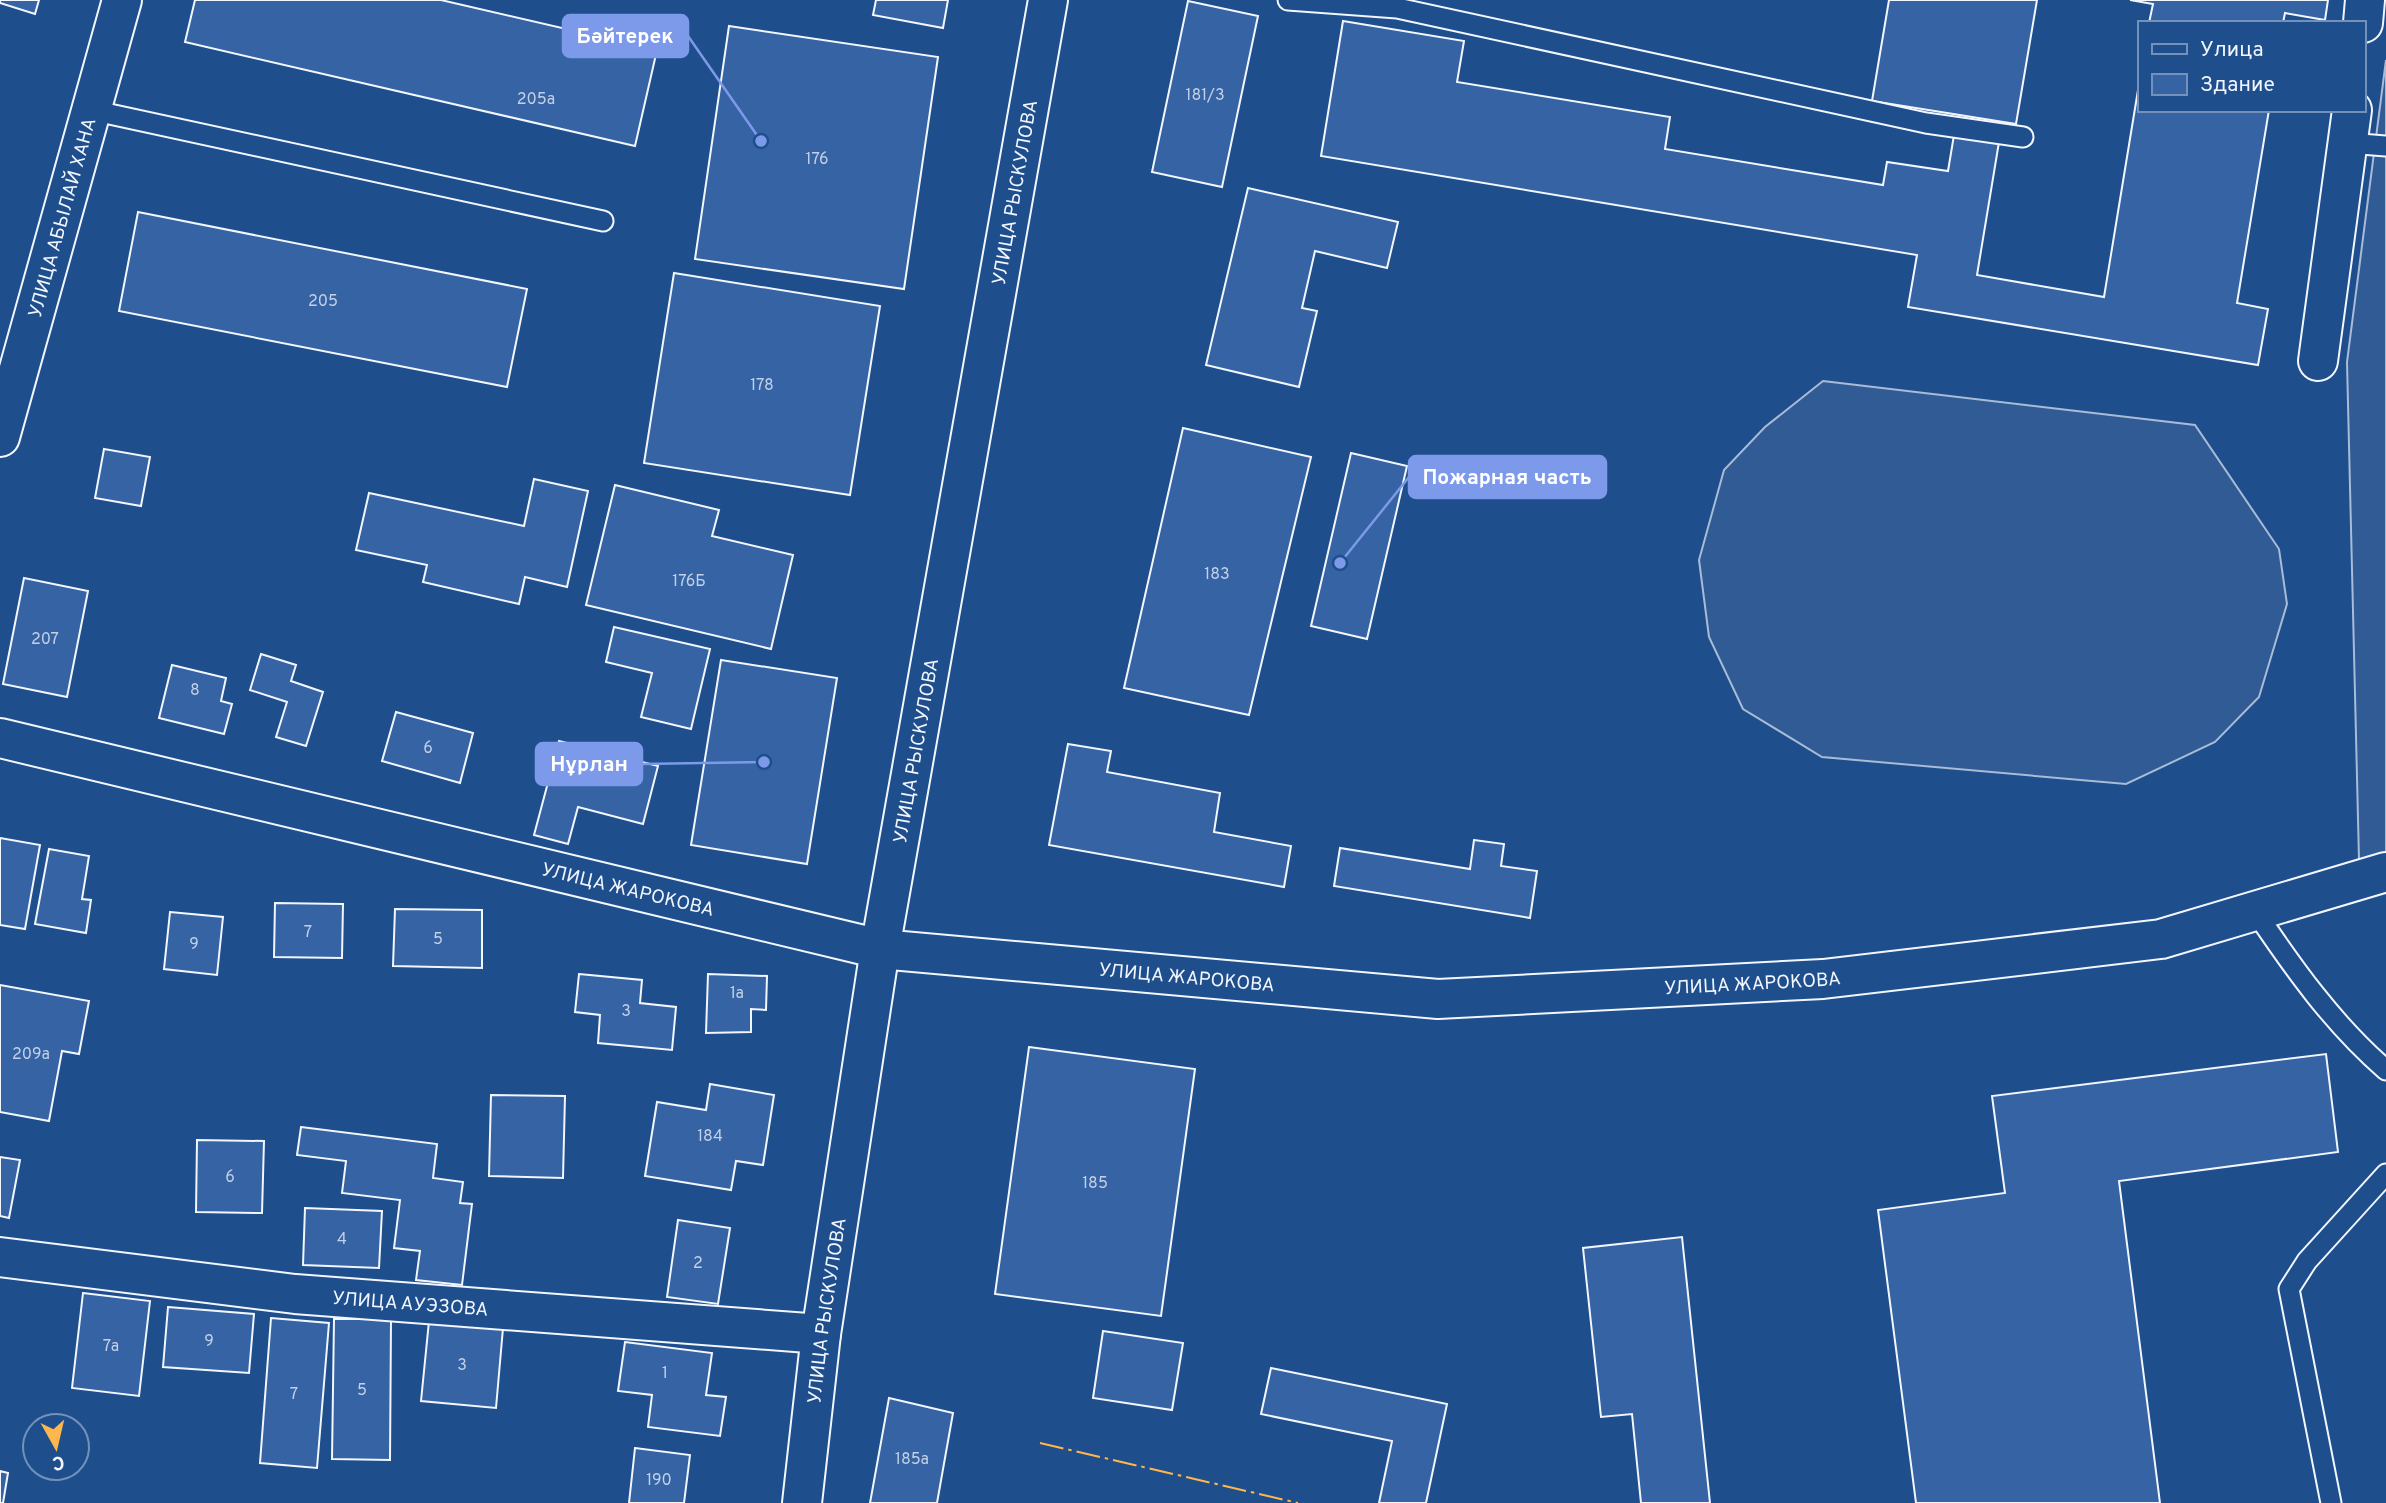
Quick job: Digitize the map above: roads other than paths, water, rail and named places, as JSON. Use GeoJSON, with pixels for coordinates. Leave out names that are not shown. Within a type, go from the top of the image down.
{"type":"FeatureCollection","features":[{"type":"Feature","properties":{"kind":"street","name":"УЛИЦА АБЫЛАЙ ХАНА"},"geometry":{"type":"LineString","coordinates":[[0,438],[122,0]]}},
{"type":"Feature","properties":{"kind":"street","name":"УЛИЦА РЫСКУЛОВА"},"geometry":{"type":"LineString","coordinates":[[803,1503],[821,1335],[880,949],[1048,0]]}},
{"type":"Feature","properties":{"kind":"street"},"geometry":{"type":"LineString","coordinates":[[2362,21],[2365,0]]}},
{"type":"Feature","properties":{"kind":"street"},"geometry":{"type":"LineString","coordinates":[[2318,361],[2350,126]]}},
{"type":"Feature","properties":{"kind":"street","name":"УЛИЦА ЖАРОКОВА"},"geometry":{"type":"LineString","coordinates":[[0,738],[880,949],[1438,999],[1823,979],[2161,939],[2386,872]]}},
{"type":"Feature","properties":{"kind":"street","name":"УЛИЦА АУЭЗОВА"},"geometry":{"type":"LineString","coordinates":[[0,1257],[295,1294],[821,1335]]}},
{"type":"Feature","properties":{"kind":"lane"},"geometry":{"type":"LineString","coordinates":[[1288,0],[1397,8],[1926,123],[2023,137]]}},
{"type":"Feature","properties":{"kind":"lane"},"geometry":{"type":"LineString","coordinates":[[91,110],[603,221]]}},
{"type":"Feature","properties":{"kind":"lane"},"geometry":{"type":"LineString","coordinates":[[2350,126],[2386,146]]}},
{"type":"Feature","properties":{"kind":"lane"},"geometry":{"type":"LineString","coordinates":[[2255,911],[2300,978],[2362,1049],[2386,1070]]}},
{"type":"Feature","properties":{"kind":"lane"},"geometry":{"type":"LineString","coordinates":[[2331,1503],[2289,1289],[2306,1261],[2386,1174]]}},
{"type":"Feature","properties":{"kind":"place","name":"Бәйтерек"},"geometry":{"type":"Point","coordinates":[761,141]}},
{"type":"Feature","properties":{"kind":"place","name":"Пожарная часть"},"geometry":{"type":"Point","coordinates":[1340,563]}},
{"type":"Feature","properties":{"kind":"place","name":"Нұрлан"},"geometry":{"type":"Point","coordinates":[764,762]}}]}
